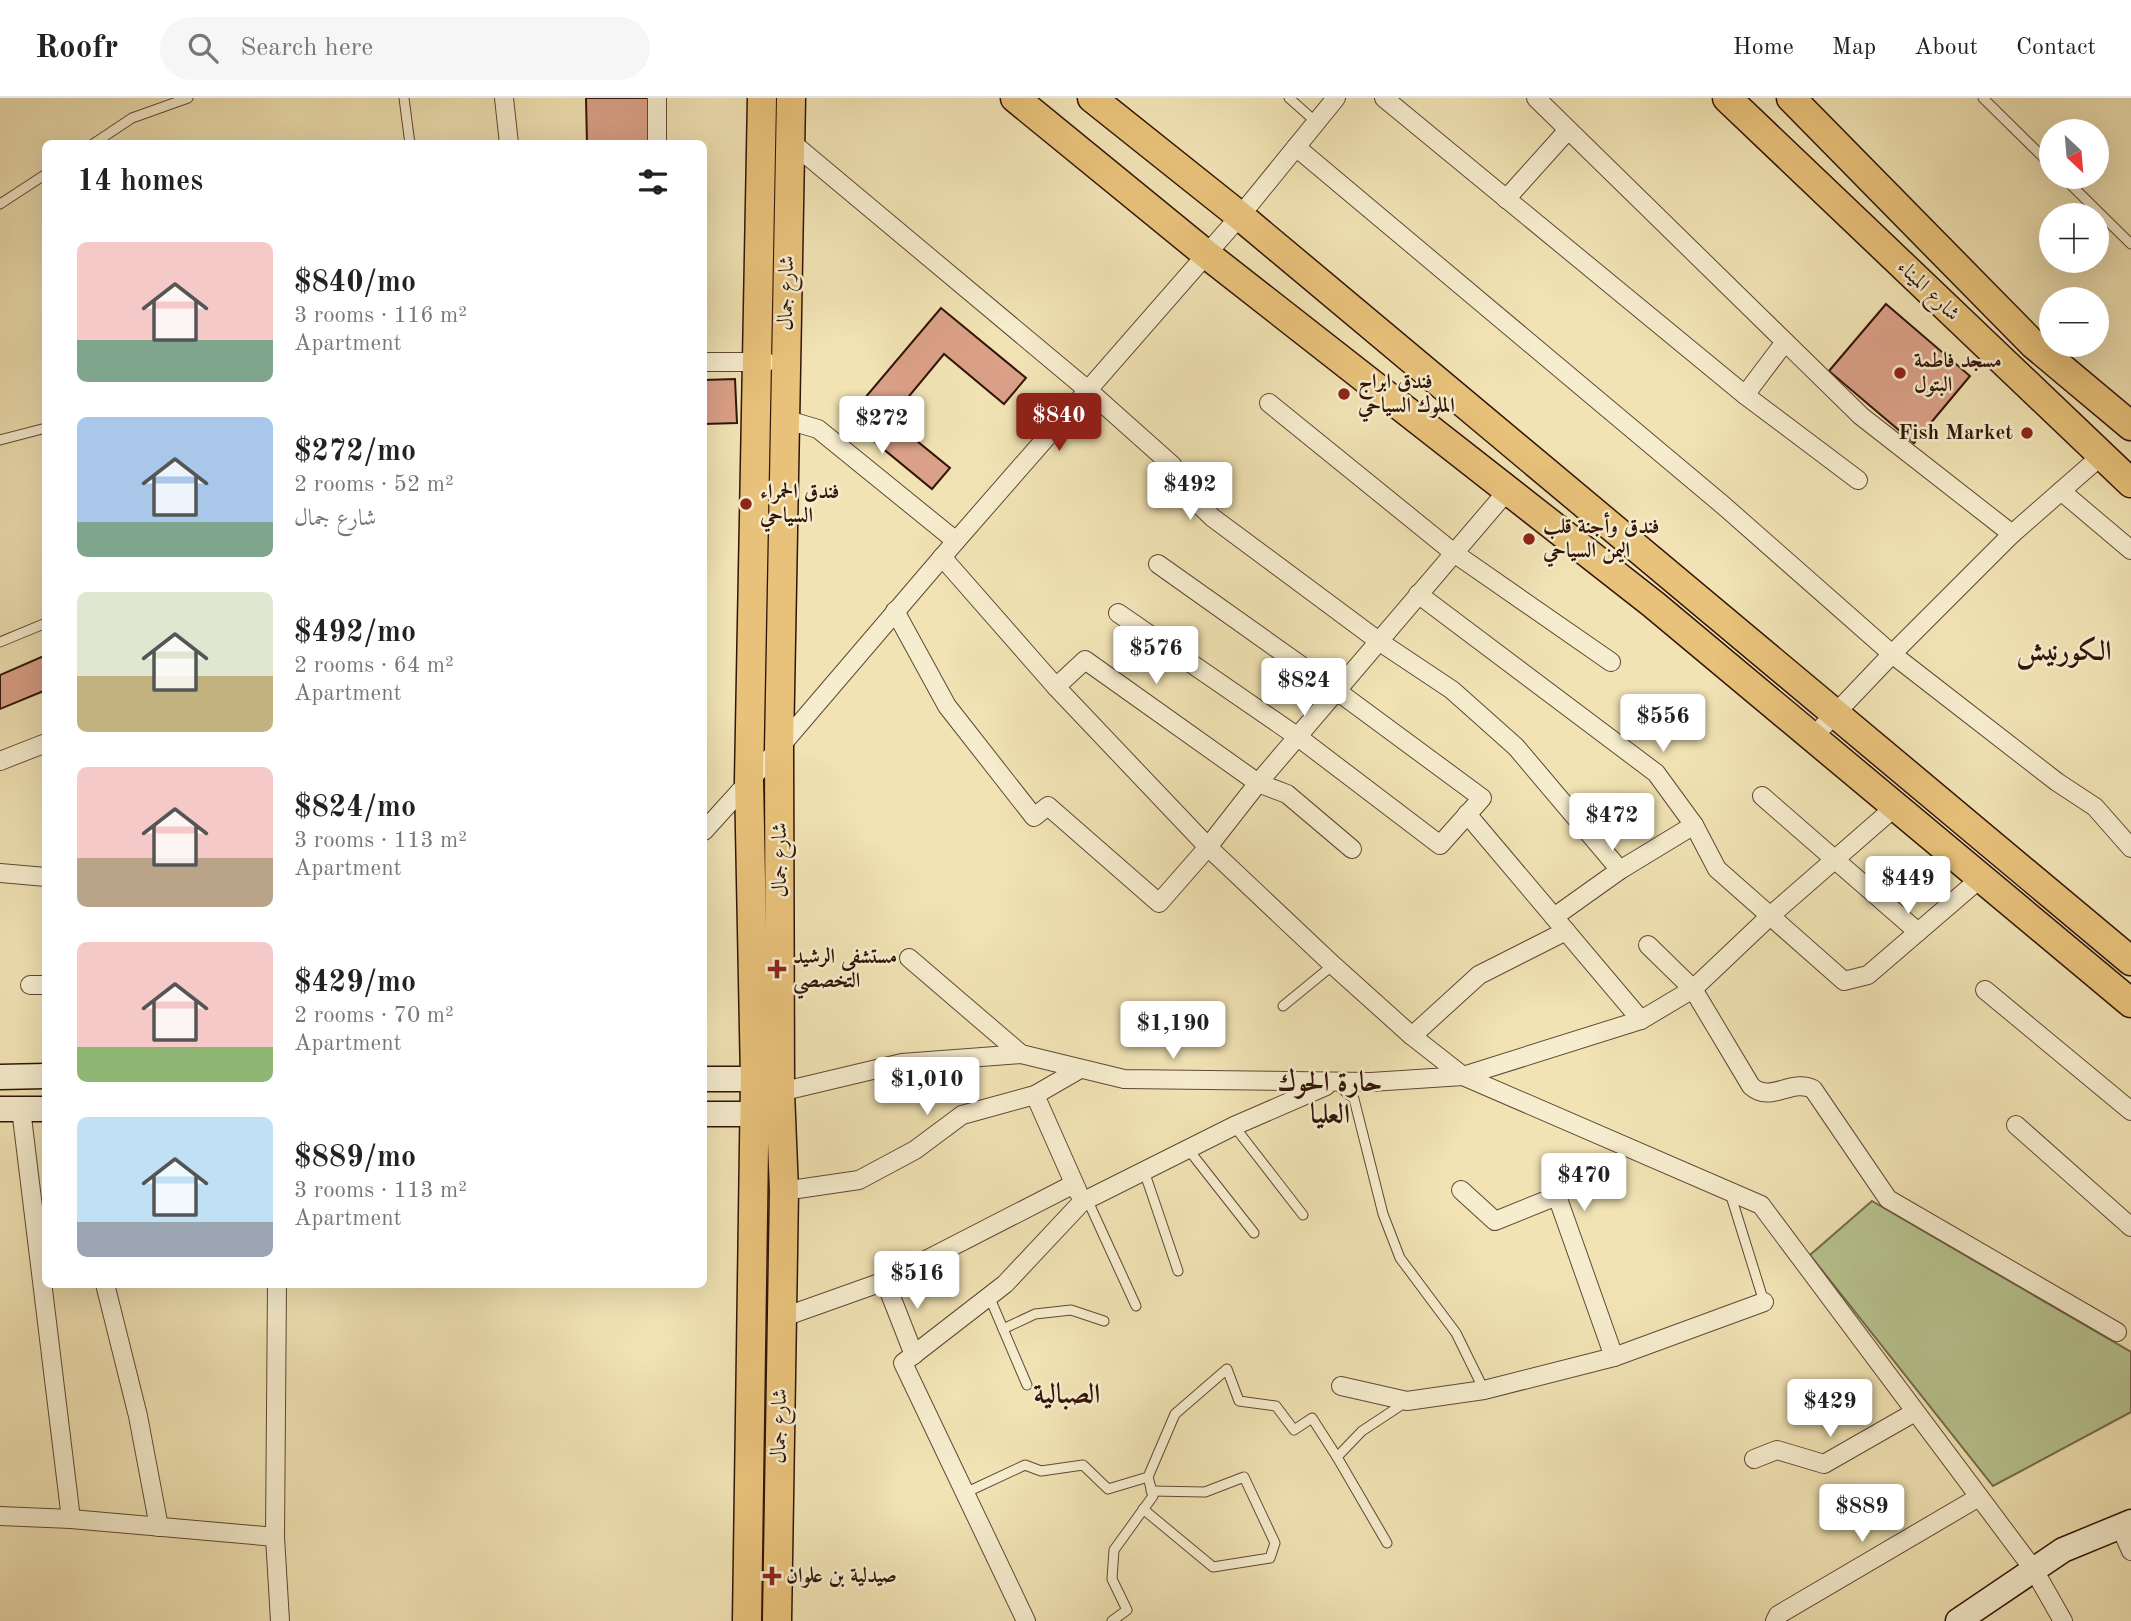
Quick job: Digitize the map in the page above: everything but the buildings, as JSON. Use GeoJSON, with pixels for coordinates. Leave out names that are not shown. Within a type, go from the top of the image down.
{"type":"FeatureCollection","features":[{"type":"Feature","properties":{"kind":"main road","name":"شارع جمال"},"geometry":{"type":"LineString","coordinates":[[747,1621],[755,1079],[749,780],[762,98]]}},
{"type":"Feature","properties":{"kind":"main road","name":"شارع جمال"},"geometry":{"type":"LineString","coordinates":[[777,1621],[784,1191],[780,1091],[779,748],[791,98]]}},
{"type":"Feature","properties":{"kind":"main road"},"geometry":{"type":"LineString","coordinates":[[1015,98],[1206,254],[1653,604],[2131,1003]]}},
{"type":"Feature","properties":{"kind":"main road"},"geometry":{"type":"LineString","coordinates":[[1092,98],[1240,216],[2131,961]]}},
{"type":"Feature","properties":{"kind":"main road","name":"شارع الميناء"},"geometry":{"type":"LineString","coordinates":[[1727,98],[2131,483]]}},
{"type":"Feature","properties":{"kind":"main road"},"geometry":{"type":"LineString","coordinates":[[1791,98],[2034,344],[2131,425],[2101,456]]}},
{"type":"Feature","properties":{"kind":"street"},"geometry":{"type":"LineString","coordinates":[[504,98],[509,140]]}},
{"type":"Feature","properties":{"kind":"street"},"geometry":{"type":"LineString","coordinates":[[657,98],[657,140]]}},
{"type":"Feature","properties":{"kind":"street"},"geometry":{"type":"LineString","coordinates":[[707,828],[1240,216],[1336,98]]}},
{"type":"Feature","properties":{"kind":"street"},"geometry":{"type":"LineString","coordinates":[[1384,98],[1745,395],[1858,480]]}},
{"type":"Feature","properties":{"kind":"street"},"geometry":{"type":"LineString","coordinates":[[1536,98],[1861,416],[2012,534]]}},
{"type":"Feature","properties":{"kind":"street"},"geometry":{"type":"LineString","coordinates":[[1506,199],[1568,130]]}},
{"type":"Feature","properties":{"kind":"street"},"geometry":{"type":"LineString","coordinates":[[790,141],[1089,390],[1172,465],[1190,496],[1213,518],[1380,642],[1452,690],[1516,747],[1620,870]]}},
{"type":"Feature","properties":{"kind":"street"},"geometry":{"type":"LineString","coordinates":[[1296,147],[1713,497],[1892,654],[2057,782],[2095,807],[2131,848]]}},
{"type":"Feature","properties":{"kind":"street"},"geometry":{"type":"LineString","coordinates":[[1745,395],[1785,341]]}},
{"type":"Feature","properties":{"kind":"street"},"geometry":{"type":"LineString","coordinates":[[707,362],[785,362]]}},
{"type":"Feature","properties":{"kind":"street"},"geometry":{"type":"LineString","coordinates":[[1269,403],[1454,553],[1611,662]]}},
{"type":"Feature","properties":{"kind":"street"},"geometry":{"type":"LineString","coordinates":[[784,418],[818,429],[956,541]]}},
{"type":"Feature","properties":{"kind":"street"},"geometry":{"type":"LineString","coordinates":[[1813,737],[2012,534],[2101,456]]}},
{"type":"Feature","properties":{"kind":"street"},"geometry":{"type":"LineString","coordinates":[[895,611],[947,706],[1034,817],[1048,806],[1159,903],[1208,847],[1258,782],[1508,490]]}},
{"type":"Feature","properties":{"kind":"street"},"geometry":{"type":"LineString","coordinates":[[2062,491],[2131,551]]}},
{"type":"Feature","properties":{"kind":"street"},"geometry":{"type":"LineString","coordinates":[[942,557],[1056,687],[1208,847],[1333,965],[1462,1076],[1761,1205],[2034,1570],[2063,1621]]}},
{"type":"Feature","properties":{"kind":"street"},"geometry":{"type":"LineString","coordinates":[[1118,613],[1298,737],[1440,845],[1482,798],[1158,564]]}},
{"type":"Feature","properties":{"kind":"street"},"geometry":{"type":"LineString","coordinates":[[1418,594],[1656,773],[1695,825],[1717,869],[1844,981],[1868,975],[1982,877]]}},
{"type":"Feature","properties":{"kind":"street"},"geometry":{"type":"LineString","coordinates":[[1056,687],[1085,660],[1258,782],[1287,794],[1352,849]]}},
{"type":"Feature","properties":{"kind":"street"},"geometry":{"type":"LineString","coordinates":[[0,761],[42,745]]}},
{"type":"Feature","properties":{"kind":"street"},"geometry":{"type":"LineString","coordinates":[[1762,796],[1918,932]]}},
{"type":"Feature","properties":{"kind":"street"},"geometry":{"type":"LineString","coordinates":[[780,1091],[902,1063],[1020,1054],[1124,1079],[1371,1083],[1462,1076],[1641,1020],[1693,989],[1770,916],[1895,807]]}},
{"type":"Feature","properties":{"kind":"street"},"geometry":{"type":"LineString","coordinates":[[1467,814],[1641,1020]]}},
{"type":"Feature","properties":{"kind":"street"},"geometry":{"type":"LineString","coordinates":[[1554,917],[1620,870],[1695,825]]}},
{"type":"Feature","properties":{"kind":"street"},"geometry":{"type":"LineString","coordinates":[[0,873],[42,877]]}},
{"type":"Feature","properties":{"kind":"street"},"geometry":{"type":"LineString","coordinates":[[1412,1035],[1479,975],[1566,931]]}},
{"type":"Feature","properties":{"kind":"street"},"geometry":{"type":"LineString","coordinates":[[1648,945],[1693,989],[1751,1086],[1764,1094],[1800,1086],[1813,1089],[1888,1199],[2117,1332]]}},
{"type":"Feature","properties":{"kind":"street"},"geometry":{"type":"LineString","coordinates":[[909,958],[1020,1054]]}},
{"type":"Feature","properties":{"kind":"street"},"geometry":{"type":"LineString","coordinates":[[1985,990],[2131,1111]]}},
{"type":"Feature","properties":{"kind":"street"},"geometry":{"type":"LineString","coordinates":[[784,1191],[859,1180],[915,1150],[962,1115],[1035,1095],[1080,1069]]}},
{"type":"Feature","properties":{"kind":"street"},"geometry":{"type":"LineString","coordinates":[[0,1077],[42,1076]]}},
{"type":"Feature","properties":{"kind":"street"},"geometry":{"type":"LineString","coordinates":[[707,1079],[755,1079]]}},
{"type":"Feature","properties":{"kind":"street"},"geometry":{"type":"LineString","coordinates":[[1026,1621],[903,1363],[1005,1283],[1085,1200],[1234,1126],[1334,1082]]}},
{"type":"Feature","properties":{"kind":"street"},"geometry":{"type":"LineString","coordinates":[[1035,1095],[1074,1184],[1085,1200]]}},
{"type":"Feature","properties":{"kind":"street"},"geometry":{"type":"LineString","coordinates":[[41,1222],[10,1109],[42,1109]]}},
{"type":"Feature","properties":{"kind":"street"},"geometry":{"type":"LineString","coordinates":[[707,1114],[754,1114]]}},
{"type":"Feature","properties":{"kind":"street"},"geometry":{"type":"LineString","coordinates":[[2017,1125],[2131,1227]]}},
{"type":"Feature","properties":{"kind":"street"},"geometry":{"type":"LineString","coordinates":[[781,1318],[885,1281],[1074,1184]]}},
{"type":"Feature","properties":{"kind":"street"},"geometry":{"type":"LineString","coordinates":[[1461,1190],[1495,1221],[1557,1196],[1614,1357]]}},
{"type":"Feature","properties":{"kind":"street"},"geometry":{"type":"LineString","coordinates":[[885,1281],[914,1355]]}},
{"type":"Feature","properties":{"kind":"street"},"geometry":{"type":"LineString","coordinates":[[48,1288],[71,1519]]}},
{"type":"Feature","properties":{"kind":"street"},"geometry":{"type":"LineString","coordinates":[[106,1288],[138,1416],[159,1527]]}},
{"type":"Feature","properties":{"kind":"street"},"geometry":{"type":"LineString","coordinates":[[277,1288],[275,1537],[280,1621]]}},
{"type":"Feature","properties":{"kind":"street"},"geometry":{"type":"LineString","coordinates":[[1341,1386],[1408,1401],[1484,1390],[1614,1357],[1764,1301]]}},
{"type":"Feature","properties":{"kind":"street"},"geometry":{"type":"LineString","coordinates":[[1754,1459],[1777,1450],[1824,1464],[1915,1412]]}},
{"type":"Feature","properties":{"kind":"street"},"geometry":{"type":"LineString","coordinates":[[1775,1621],[1779,1615],[1979,1497]]}},
{"type":"Feature","properties":{"kind":"street"},"geometry":{"type":"LineString","coordinates":[[0,1516],[71,1519],[275,1537]]}},
{"type":"Feature","properties":{"kind":"street"},"geometry":{"type":"LineString","coordinates":[[1958,1621],[2063,1550],[2125,1524],[2131,1551]]}},
{"type":"Feature","properties":{"kind":"lane"},"geometry":{"type":"LineString","coordinates":[[99,140],[132,118],[188,98]]}},
{"type":"Feature","properties":{"kind":"lane"},"geometry":{"type":"LineString","coordinates":[[404,98],[409,140]]}},
{"type":"Feature","properties":{"kind":"lane"},"geometry":{"type":"LineString","coordinates":[[1289,98],[1316,122]]}},
{"type":"Feature","properties":{"kind":"lane"},"geometry":{"type":"LineString","coordinates":[[1983,98],[2039,153]]}},
{"type":"Feature","properties":{"kind":"lane"},"geometry":{"type":"LineString","coordinates":[[0,204],[42,177]]}},
{"type":"Feature","properties":{"kind":"lane"},"geometry":{"type":"LineString","coordinates":[[2075,189],[2131,244]]}},
{"type":"Feature","properties":{"kind":"lane"},"geometry":{"type":"LineString","coordinates":[[0,440],[42,429]]}},
{"type":"Feature","properties":{"kind":"lane"},"geometry":{"type":"LineString","coordinates":[[0,642],[42,625]]}},
{"type":"Feature","properties":{"kind":"lane"},"geometry":{"type":"LineString","coordinates":[[1283,1006],[1333,965]]}},
{"type":"Feature","properties":{"kind":"lane"},"geometry":{"type":"LineString","coordinates":[[1334,1082],[1354,1099],[1383,1214],[1401,1258],[1456,1333],[1484,1390]]}},
{"type":"Feature","properties":{"kind":"lane"},"geometry":{"type":"LineString","coordinates":[[1234,1126],[1303,1215]]}},
{"type":"Feature","properties":{"kind":"lane"},"geometry":{"type":"LineString","coordinates":[[1188,1149],[1254,1233]]}},
{"type":"Feature","properties":{"kind":"lane"},"geometry":{"type":"LineString","coordinates":[[1144,1171],[1178,1271]]}},
{"type":"Feature","properties":{"kind":"lane"},"geometry":{"type":"LineString","coordinates":[[1730,1192],[1764,1301]]}},
{"type":"Feature","properties":{"kind":"lane"},"geometry":{"type":"LineString","coordinates":[[1085,1200],[1136,1306]]}},
{"type":"Feature","properties":{"kind":"lane"},"geometry":{"type":"LineString","coordinates":[[989,1296],[1027,1385]]}},
{"type":"Feature","properties":{"kind":"lane"},"geometry":{"type":"LineString","coordinates":[[1003,1329],[1035,1314],[1071,1310],[1104,1321]]}},
{"type":"Feature","properties":{"kind":"lane"},"geometry":{"type":"LineString","coordinates":[[1112,1621],[1127,1609],[1112,1579],[1114,1550],[1153,1496],[1148,1477],[1175,1414],[1227,1369],[1239,1401],[1276,1406],[1294,1430],[1312,1418],[1387,1543]]}},
{"type":"Feature","properties":{"kind":"lane"},"geometry":{"type":"LineString","coordinates":[[1337,1457],[1362,1431],[1408,1401]]}},
{"type":"Feature","properties":{"kind":"lane"},"geometry":{"type":"LineString","coordinates":[[965,1493],[1025,1465],[1041,1471],[1083,1465],[1108,1489],[1148,1477]]}},
{"type":"Feature","properties":{"kind":"lane"},"geometry":{"type":"LineString","coordinates":[[1143,1509],[1213,1567],[1270,1558],[1275,1543],[1244,1477],[1205,1492],[1152,1491]]}},
{"type":"Feature","properties":{"kind":"green space"},"geometry":{"type":"Polygon","coordinates":[[[1872,1201],[2131,1352],[2131,1412],[1993,1486],[1810,1255],[1872,1201]]]}},
{"type":"Feature","properties":{"kind":"place","name":"مسجد فاطمة البتول"},"geometry":{"type":"Point","coordinates":[1900,373]}},
{"type":"Feature","properties":{"kind":"place","name":"فندق ابراج الملوك السياحي"},"geometry":{"type":"Point","coordinates":[1344,394]}},
{"type":"Feature","properties":{"kind":"place","name":"Fish Market"},"geometry":{"type":"Point","coordinates":[2027,433]}},
{"type":"Feature","properties":{"kind":"place","name":"فندق الحمراء السياحي"},"geometry":{"type":"Point","coordinates":[746,504]}},
{"type":"Feature","properties":{"kind":"place","name":"فندق وأجنة قلب اليمن السياحي"},"geometry":{"type":"Point","coordinates":[1529,539]}},
{"type":"Feature","properties":{"kind":"place","name":"مستشفى الرشيد التخصصي"},"geometry":{"type":"Point","coordinates":[777,969]}},
{"type":"Feature","properties":{"kind":"place","name":"صيدلية بن علوان"},"geometry":{"type":"Point","coordinates":[772,1576]}},
{"type":"Feature","properties":{"kind":"district","name":"الكورنيش"},"geometry":{"type":"Point","coordinates":[2064,653]}},
{"type":"Feature","properties":{"kind":"district","name":"حارة الحوك العليا"},"geometry":{"type":"Point","coordinates":[1330,1100]}},
{"type":"Feature","properties":{"kind":"district","name":"الصبالية"},"geometry":{"type":"Point","coordinates":[1067,1396]}}]}
